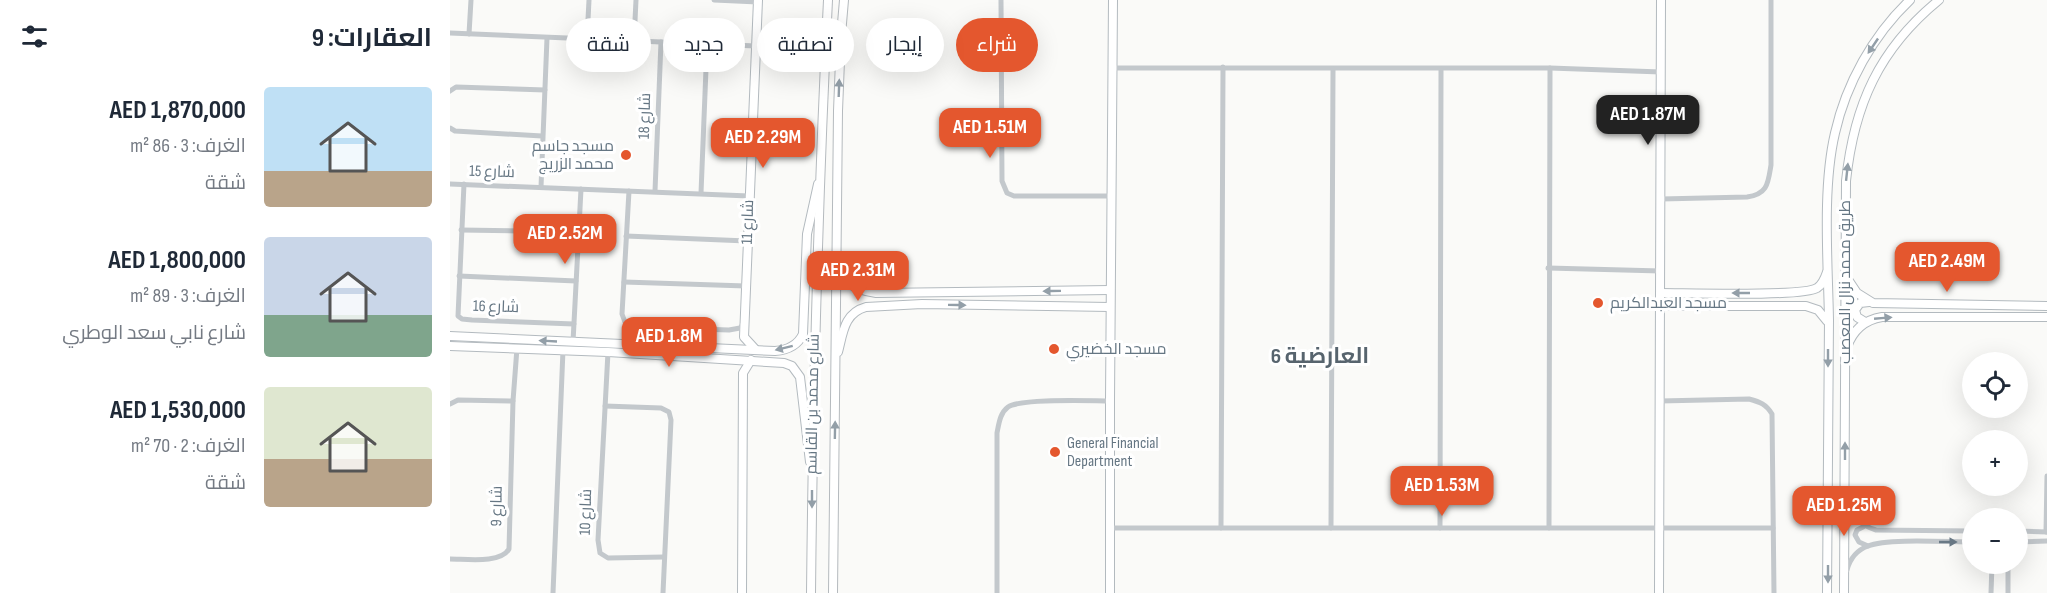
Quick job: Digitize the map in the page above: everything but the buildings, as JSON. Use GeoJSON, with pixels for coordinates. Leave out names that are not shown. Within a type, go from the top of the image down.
{"type":"FeatureCollection","features":[{"type":"Feature","properties":{"kind":"main road"},"geometry":{"type":"LineString","coordinates":[[830,0],[830,18]]}},
{"type":"Feature","properties":{"kind":"main road","name":"شارع محمد بن القاسم"},"geometry":{"type":"LineString","coordinates":[[811,593],[819,176],[830,0]]}},
{"type":"Feature","properties":{"kind":"main road","name":"شارع محمد بن القاسم"},"geometry":{"type":"LineString","coordinates":[[842,18],[844,0]]}},
{"type":"Feature","properties":{"kind":"main road","name":"شارع محمد بن القاسم"},"geometry":{"type":"LineString","coordinates":[[833,593],[840,72]]}},
{"type":"Feature","properties":{"kind":"street"},"geometry":{"type":"LineString","coordinates":[[469,34],[471,0]]}},
{"type":"Feature","properties":{"kind":"street"},"geometry":{"type":"LineString","coordinates":[[588,18],[589,0]]}},
{"type":"Feature","properties":{"kind":"street"},"geometry":{"type":"LineString","coordinates":[[635,18],[636,0]]}},
{"type":"Feature","properties":{"kind":"street"},"geometry":{"type":"LineString","coordinates":[[714,0],[758,1]]}},
{"type":"Feature","properties":{"kind":"street"},"geometry":{"type":"LineString","coordinates":[[1001,0],[1002,181],[1007,193],[1014,196],[1112,196]]}},
{"type":"Feature","properties":{"kind":"street"},"geometry":{"type":"LineString","coordinates":[[1110,593],[1113,0]]}},
{"type":"Feature","properties":{"kind":"street"},"geometry":{"type":"LineString","coordinates":[[1659,593],[1661,0]]}},
{"type":"Feature","properties":{"kind":"street"},"geometry":{"type":"LineString","coordinates":[[1661,198],[1757,196],[1768,183],[1771,165],[1771,0]]}},
{"type":"Feature","properties":{"kind":"street","name":"طريق محمد نزال المعصب"},"geometry":{"type":"LineString","coordinates":[[1827,593],[1828,267],[1831,154],[1846,96],[1864,59],[1899,10],[1910,0]]}},
{"type":"Feature","properties":{"kind":"street","name":"طريق محمد نزال المعصب"},"geometry":{"type":"LineString","coordinates":[[1844,593],[1846,181],[1850,147],[1859,112],[1875,76],[1894,44],[1906,29],[1939,0]]}},
{"type":"Feature","properties":{"kind":"street","name":"شارع 11"},"geometry":{"type":"LineString","coordinates":[[744,336],[758,1]]}},
{"type":"Feature","properties":{"kind":"street"},"geometry":{"type":"LineString","coordinates":[[450,33],[566,38]]}},
{"type":"Feature","properties":{"kind":"street"},"geometry":{"type":"LineString","coordinates":[[541,188],[547,38]]}},
{"type":"Feature","properties":{"kind":"street"},"geometry":{"type":"LineString","coordinates":[[651,42],[661,42]]}},
{"type":"Feature","properties":{"kind":"street","name":"شارع 18"},"geometry":{"type":"LineString","coordinates":[[656,192],[661,42]]}},
{"type":"Feature","properties":{"kind":"street"},"geometry":{"type":"LineString","coordinates":[[745,46],[756,46]]}},
{"type":"Feature","properties":{"kind":"street"},"geometry":{"type":"LineString","coordinates":[[1221,528],[1223,67]]}},
{"type":"Feature","properties":{"kind":"street"},"geometry":{"type":"LineString","coordinates":[[1113,68],[1550,68],[1661,72]]}},
{"type":"Feature","properties":{"kind":"street"},"geometry":{"type":"LineString","coordinates":[[1549,528],[1550,68]]}},
{"type":"Feature","properties":{"kind":"street"},"geometry":{"type":"LineString","coordinates":[[1331,528],[1333,69]]}},
{"type":"Feature","properties":{"kind":"street"},"geometry":{"type":"LineString","coordinates":[[1440,528],[1441,69]]}},
{"type":"Feature","properties":{"kind":"street"},"geometry":{"type":"LineString","coordinates":[[701,193],[706,72]]}},
{"type":"Feature","properties":{"kind":"street"},"geometry":{"type":"LineString","coordinates":[[450,91],[456,87],[545,90]]}},
{"type":"Feature","properties":{"kind":"street"},"geometry":{"type":"LineString","coordinates":[[838,111],[840,264],[843,275],[851,285],[876,293],[1110,290]]}},
{"type":"Feature","properties":{"kind":"street"},"geometry":{"type":"LineString","coordinates":[[450,128],[455,131],[543,136]]}},
{"type":"Feature","properties":{"kind":"street"},"geometry":{"type":"LineString","coordinates":[[450,336],[783,350],[792,347],[803,334],[807,234],[819,176]]}},
{"type":"Feature","properties":{"kind":"street","name":"شارع 15"},"geometry":{"type":"LineString","coordinates":[[450,184],[749,196]]}},
{"type":"Feature","properties":{"kind":"street","name":"شارع 16"},"geometry":{"type":"LineString","coordinates":[[464,184],[458,316],[462,319],[574,324]]}},
{"type":"Feature","properties":{"kind":"street"},"geometry":{"type":"LineString","coordinates":[[573,342],[581,189]]}},
{"type":"Feature","properties":{"kind":"street"},"geometry":{"type":"LineString","coordinates":[[629,190],[622,314],[626,325],[729,330],[740,328],[745,322]]}},
{"type":"Feature","properties":{"kind":"street"},"geometry":{"type":"LineString","coordinates":[[462,230],[579,232]]}},
{"type":"Feature","properties":{"kind":"street"},"geometry":{"type":"LineString","coordinates":[[626,236],[747,241]]}},
{"type":"Feature","properties":{"kind":"street"},"geometry":{"type":"LineString","coordinates":[[1661,293],[1810,291],[1824,279],[1828,267]]}},
{"type":"Feature","properties":{"kind":"street"},"geometry":{"type":"LineString","coordinates":[[1548,268],[1661,271]]}},
{"type":"Feature","properties":{"kind":"street","name":"شارع 16"},"geometry":{"type":"LineString","coordinates":[[459,276],[576,281]]}},
{"type":"Feature","properties":{"kind":"street"},"geometry":{"type":"LineString","coordinates":[[1846,276],[1857,293],[1869,302]]}},
{"type":"Feature","properties":{"kind":"street"},"geometry":{"type":"LineString","coordinates":[[624,282],[746,286]]}},
{"type":"Feature","properties":{"kind":"street"},"geometry":{"type":"LineString","coordinates":[[876,293],[870,299],[874,306],[878,306]]}},
{"type":"Feature","properties":{"kind":"street"},"geometry":{"type":"LineString","coordinates":[[1768,293],[1768,305]]}},
{"type":"Feature","properties":{"kind":"street"},"geometry":{"type":"LineString","coordinates":[[1865,322],[1857,317],[1855,310],[1857,304],[1869,302],[1888,305],[2047,306]]}},
{"type":"Feature","properties":{"kind":"street"},"geometry":{"type":"LineString","coordinates":[[836,359],[845,324],[849,316],[859,309],[922,304],[1110,307]]}},
{"type":"Feature","properties":{"kind":"street"},"geometry":{"type":"LineString","coordinates":[[1661,306],[1796,305],[1812,307],[1822,314],[1829,327]]}},
{"type":"Feature","properties":{"kind":"street"},"geometry":{"type":"LineString","coordinates":[[1845,354],[1851,337],[1865,322],[1882,317],[2047,317]]}},
{"type":"Feature","properties":{"kind":"street"},"geometry":{"type":"LineString","coordinates":[[724,358],[721,353],[744,336],[765,355],[761,361]]}},
{"type":"Feature","properties":{"kind":"street"},"geometry":{"type":"LineString","coordinates":[[450,346],[608,352],[784,363],[797,371],[802,387],[812,477]]}},
{"type":"Feature","properties":{"kind":"street","name":"شارع 9"},"geometry":{"type":"LineString","coordinates":[[450,559],[497,559],[506,555],[509,549],[513,401],[518,348]]}},
{"type":"Feature","properties":{"kind":"street"},"geometry":{"type":"LineString","coordinates":[[553,593],[563,350]]}},
{"type":"Feature","properties":{"kind":"street","name":"شارع 10"},"geometry":{"type":"LineString","coordinates":[[608,352],[598,540],[600,553],[608,558],[664,557]]}},
{"type":"Feature","properties":{"kind":"street"},"geometry":{"type":"LineString","coordinates":[[733,359],[743,373]]}},
{"type":"Feature","properties":{"kind":"street"},"geometry":{"type":"LineString","coordinates":[[742,593],[743,373],[751,360]]}},
{"type":"Feature","properties":{"kind":"street"},"geometry":{"type":"LineString","coordinates":[[1660,400],[1749,399],[1767,406],[1772,414],[1774,593]]}},
{"type":"Feature","properties":{"kind":"street"},"geometry":{"type":"LineString","coordinates":[[450,404],[458,400],[513,401]]}},
{"type":"Feature","properties":{"kind":"street"},"geometry":{"type":"LineString","coordinates":[[997,593],[997,433],[1003,412],[1017,403],[1110,401]]}},
{"type":"Feature","properties":{"kind":"street"},"geometry":{"type":"LineString","coordinates":[[604,406],[661,408],[669,412],[671,420],[663,593]]}},
{"type":"Feature","properties":{"kind":"street"},"geometry":{"type":"LineString","coordinates":[[2028,531],[2047,532],[2047,476]]}},
{"type":"Feature","properties":{"kind":"street"},"geometry":{"type":"LineString","coordinates":[[1845,500],[1863,527]]}},
{"type":"Feature","properties":{"kind":"street"},"geometry":{"type":"LineString","coordinates":[[1868,546],[1859,542],[1855,535],[1857,530],[1863,527],[1888,531],[1962,531]]}},
{"type":"Feature","properties":{"kind":"street"},"geometry":{"type":"LineString","coordinates":[[1111,528],[1773,528]]}},
{"type":"Feature","properties":{"kind":"street"},"geometry":{"type":"LineString","coordinates":[[2028,542],[2047,541]]}},
{"type":"Feature","properties":{"kind":"street"},"geometry":{"type":"LineString","coordinates":[[1844,578],[1853,556],[1876,543],[1962,542]]}},
{"type":"Feature","properties":{"kind":"street"},"geometry":{"type":"LineString","coordinates":[[1992,574],[1992,593]]}},
{"type":"Feature","properties":{"kind":"street"},"geometry":{"type":"LineString","coordinates":[[2008,574],[2008,593]]}},
{"type":"Feature","properties":{"kind":"place","name":"مسجد جاسم محمد الزريج"},"geometry":{"type":"Point","coordinates":[626,155]}},
{"type":"Feature","properties":{"kind":"place","name":"مسجد العبدالكريم"},"geometry":{"type":"Point","coordinates":[1598,303]}},
{"type":"Feature","properties":{"kind":"place","name":"مسجد الخضيري"},"geometry":{"type":"Point","coordinates":[1054,349]}},
{"type":"Feature","properties":{"kind":"place","name":"General Financial Department"},"geometry":{"type":"Point","coordinates":[1055,452]}},
{"type":"Feature","properties":{"kind":"district","name":"العارضية 6"},"geometry":{"type":"Point","coordinates":[1320,356]}}]}
